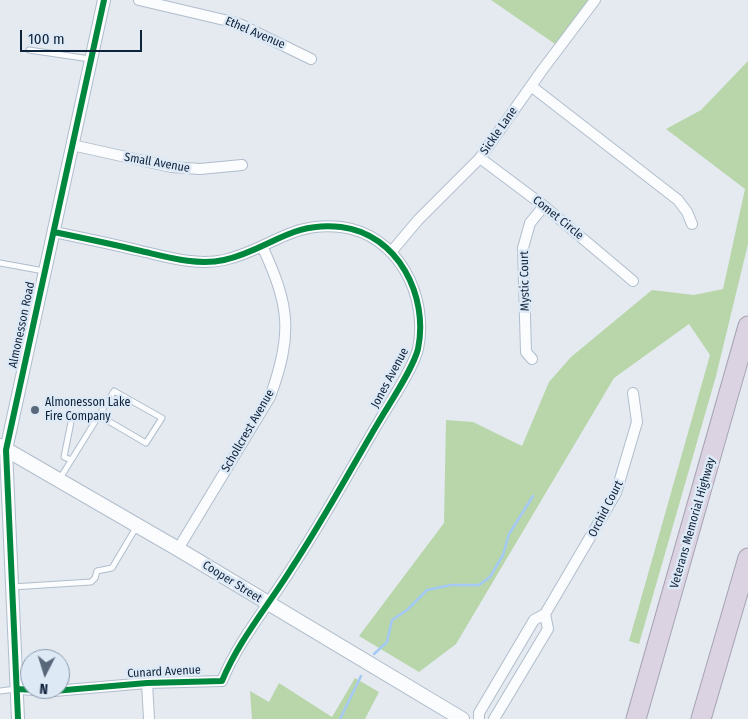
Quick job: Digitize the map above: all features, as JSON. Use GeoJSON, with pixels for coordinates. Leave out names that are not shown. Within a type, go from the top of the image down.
{"type":"FeatureCollection","features":[{"type":"Feature","properties":{"kind":"highway","name":"Veterans Memorial Highway"},"geometry":{"type":"LineString","coordinates":[[636,719],[748,326]]}},
{"type":"Feature","properties":{"kind":"highway"},"geometry":{"type":"LineString","coordinates":[[701,719],[748,558]]}},
{"type":"Feature","properties":{"kind":"main road","name":"Cooper Street"},"geometry":{"type":"LineString","coordinates":[[3,448],[178,549],[462,719]]}},
{"type":"Feature","properties":{"kind":"street","name":"Almonesson Road"},"geometry":{"type":"LineString","coordinates":[[18,719],[12,587],[4,507],[3,448],[54,232],[104,0]]}},
{"type":"Feature","properties":{"kind":"street","name":"Ethel Avenue"},"geometry":{"type":"LineString","coordinates":[[139,0],[237,23],[310,59]]}},
{"type":"Feature","properties":{"kind":"street","name":"Sickle Lane"},"geometry":{"type":"LineString","coordinates":[[392,251],[418,220],[480,158],[595,0]]}},
{"type":"Feature","properties":{"kind":"street"},"geometry":{"type":"LineString","coordinates":[[531,86],[678,200],[687,212],[692,224]]}},
{"type":"Feature","properties":{"kind":"street","name":"Small Avenue"},"geometry":{"type":"LineString","coordinates":[[72,145],[171,167],[200,170],[242,164]]}},
{"type":"Feature","properties":{"kind":"street","name":"Comet Circle"},"geometry":{"type":"LineString","coordinates":[[480,158],[544,206],[633,282]]}},
{"type":"Feature","properties":{"kind":"street","name":"Mystic Court"},"geometry":{"type":"LineString","coordinates":[[532,359],[526,352],[523,248],[530,223],[544,206]]}},
{"type":"Feature","properties":{"kind":"street","name":"Jones Avenue"},"geometry":{"type":"LineString","coordinates":[[54,232],[196,262],[223,260],[262,246],[287,233],[305,227],[343,228],[362,234],[392,251],[410,278],[418,302],[418,350],[310,541],[269,604]]}},
{"type":"Feature","properties":{"kind":"street","name":"Schollcrest Avenue"},"geometry":{"type":"LineString","coordinates":[[178,549],[270,397],[279,371],[287,334],[285,313],[282,296],[262,246]]}},
{"type":"Feature","properties":{"kind":"street","name":"Orchid Court"},"geometry":{"type":"LineString","coordinates":[[479,719],[479,713],[534,620],[545,614],[616,493],[636,422],[634,393]]}},
{"type":"Feature","properties":{"kind":"street","name":"Cunard Avenue"},"geometry":{"type":"LineString","coordinates":[[17,689],[54,691],[147,683],[222,681],[258,617],[269,604]]}},
{"type":"Feature","properties":{"kind":"street","name":"Orchid Court"},"geometry":{"type":"LineString","coordinates":[[494,719],[548,629],[545,614]]}},
{"type":"Feature","properties":{"kind":"street"},"geometry":{"type":"LineString","coordinates":[[147,683],[149,719]]}},
{"type":"Feature","properties":{"kind":"lane"},"geometry":{"type":"LineString","coordinates":[[30,50],[91,59]]}},
{"type":"Feature","properties":{"kind":"lane"},"geometry":{"type":"LineString","coordinates":[[0,263],[45,271]]}},
{"type":"Feature","properties":{"kind":"lane"},"geometry":{"type":"LineString","coordinates":[[58,480],[71,460],[98,416],[114,391],[162,418],[146,443],[98,416]]}},
{"type":"Feature","properties":{"kind":"lane"},"geometry":{"type":"LineString","coordinates":[[71,422],[64,457],[71,460]]}},
{"type":"Feature","properties":{"kind":"lane"},"geometry":{"type":"LineString","coordinates":[[12,587],[91,582],[95,578],[96,571],[112,568],[137,525]]}},
{"type":"Feature","properties":{"kind":"lane"},"geometry":{"type":"LineString","coordinates":[[0,691],[17,689]]}},
{"type":"Feature","properties":{"kind":"green space"},"geometry":{"type":"Polygon","coordinates":[[[491,0],[590,0],[555,44],[491,0]]]}},
{"type":"Feature","properties":{"kind":"green space"},"geometry":{"type":"Polygon","coordinates":[[[748,61],[748,244],[716,376],[639,644],[629,641],[710,355],[689,324],[614,378],[456,644],[419,672],[359,636],[444,523],[446,420],[473,422],[522,446],[549,382],[571,357],[652,290],[694,295],[723,289],[745,189],[666,129],[701,110],[748,61]]]}},
{"type":"Feature","properties":{"kind":"green space"},"geometry":{"type":"Polygon","coordinates":[[[355,678],[379,692],[365,719],[252,719],[250,691],[269,702],[279,683],[332,717],[355,678]]]}},
{"type":"Feature","properties":{"kind":"waterway"},"geometry":{"type":"LineString","coordinates":[[374,654],[387,642],[392,620],[407,610],[427,590],[451,585],[479,585],[490,577],[503,555],[509,534],[533,496]]}},
{"type":"Feature","properties":{"kind":"waterway"},"geometry":{"type":"LineString","coordinates":[[340,719],[361,676]]}},
{"type":"Feature","properties":{"kind":"cycle path"},"geometry":{"type":"LineString","coordinates":[[18,719],[6,450],[104,0]]}},
{"type":"Feature","properties":{"kind":"cycle path"},"geometry":{"type":"LineString","coordinates":[[17,689],[54,691],[147,683],[222,681],[237,651],[314,533],[406,376],[418,349],[420,329],[419,309],[414,289],[405,271],[393,255],[379,242],[361,232],[341,227],[323,226],[308,228],[293,232],[254,250],[214,262],[172,258],[54,232]]}},
{"type":"Feature","properties":{"kind":"place","name":"Almonesson Lake Fire Company"},"geometry":{"type":"Point","coordinates":[35,410]}}]}
